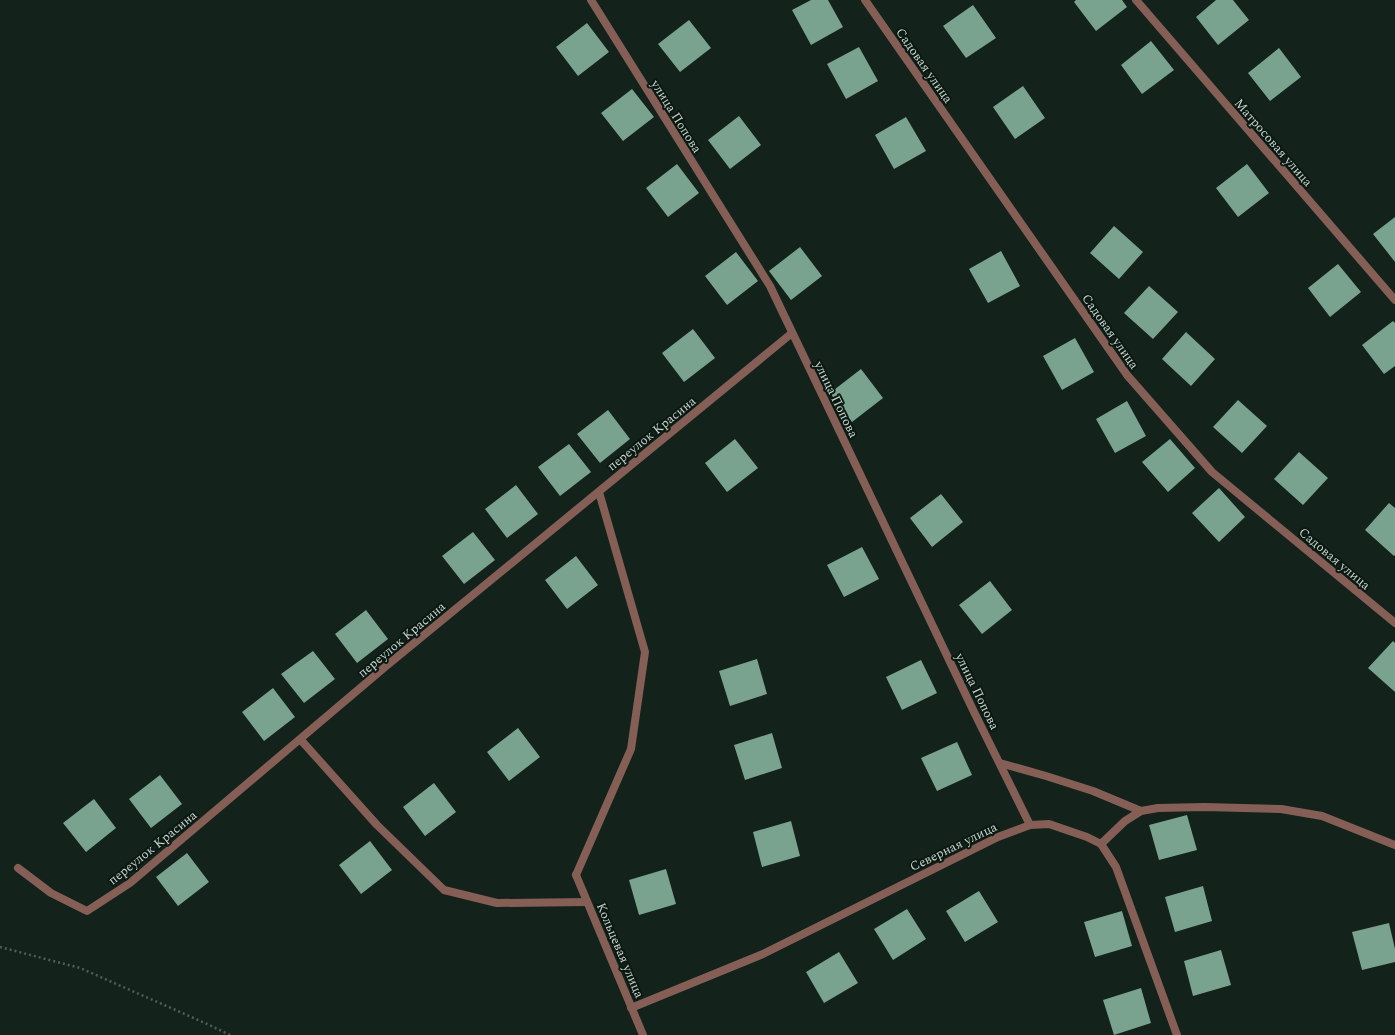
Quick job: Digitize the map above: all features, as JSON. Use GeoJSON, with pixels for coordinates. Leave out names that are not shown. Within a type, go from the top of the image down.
{"type":"FeatureCollection","features":[{"type":"Feature","properties":{"kind":"street","name":"улица Попова"},"geometry":{"type":"LineString","coordinates":[[591,0],[770,286],[1030,825]]}},
{"type":"Feature","properties":{"kind":"street","name":"Садовая улица"},"geometry":{"type":"LineString","coordinates":[[865,0],[1127,376],[1212,472],[1395,623]]}},
{"type":"Feature","properties":{"kind":"street","name":"Матросовая улица"},"geometry":{"type":"LineString","coordinates":[[1136,0],[1395,300]]}},
{"type":"Feature","properties":{"kind":"street","name":"переулок Красина"},"geometry":{"type":"LineString","coordinates":[[18,868],[51,893],[87,911],[130,883],[385,667],[792,333]]}},
{"type":"Feature","properties":{"kind":"street","name":"Кольцевая улица"},"geometry":{"type":"LineString","coordinates":[[599,492],[645,652],[631,749],[576,875],[643,1035]]}},
{"type":"Feature","properties":{"kind":"street"},"geometry":{"type":"LineString","coordinates":[[300,739],[377,825],[444,890],[497,903],[587,902]]}},
{"type":"Feature","properties":{"kind":"street"},"geometry":{"type":"LineString","coordinates":[[1000,763],[1093,791],[1141,811]]}},
{"type":"Feature","properties":{"kind":"street"},"geometry":{"type":"LineString","coordinates":[[1176,1035],[1116,867],[1101,844],[1125,821],[1141,811],[1158,808],[1204,807],[1281,809],[1322,816],[1395,845]]}},
{"type":"Feature","properties":{"kind":"street","name":"Северная улица"},"geometry":{"type":"LineString","coordinates":[[632,1008],[763,954],[998,837],[1030,825],[1049,824],[1101,844]]}},
{"type":"Feature","properties":{"kind":"path"},"geometry":{"type":"LineString","coordinates":[[0,946],[80,968],[205,1022],[230,1035]]}},
{"type":"Feature","properties":{"kind":"building"},"geometry":{"type":"Polygon","coordinates":[[[811,0],[828,0],[843,27],[811,45],[792,10],[811,0]]]}},
{"type":"Feature","properties":{"kind":"building"},"geometry":{"type":"Polygon","coordinates":[[[1076,0],[1122,0],[1127,7],[1096,31],[1074,2],[1076,0]]]}},
{"type":"Feature","properties":{"kind":"building"},"geometry":{"type":"Polygon","coordinates":[[[1216,0],[1233,0],[1249,20],[1218,45],[1196,17],[1216,0]]]}},
{"type":"Feature","properties":{"kind":"building"},"geometry":{"type":"Polygon","coordinates":[[[973,5],[996,38],[966,58],[943,26],[973,5]]]}},
{"type":"Feature","properties":{"kind":"building"},"geometry":{"type":"Polygon","coordinates":[[[689,20],[711,48],[680,72],[658,44],[689,20]]]}},
{"type":"Feature","properties":{"kind":"building"},"geometry":{"type":"Polygon","coordinates":[[[587,23],[609,52],[578,76],[556,47],[587,23]]]}},
{"type":"Feature","properties":{"kind":"building"},"geometry":{"type":"Polygon","coordinates":[[[1151,41],[1174,70],[1142,94],[1121,65],[1151,41]]]}},
{"type":"Feature","properties":{"kind":"building"},"geometry":{"type":"Polygon","coordinates":[[[859,47],[878,81],[846,99],[827,64],[859,47]]]}},
{"type":"Feature","properties":{"kind":"building"},"geometry":{"type":"Polygon","coordinates":[[[1279,48],[1301,77],[1270,101],[1248,73],[1279,48]]]}},
{"type":"Feature","properties":{"kind":"building"},"geometry":{"type":"Polygon","coordinates":[[[1023,86],[1045,118],[1015,139],[993,107],[1023,86]]]}},
{"type":"Feature","properties":{"kind":"building"},"geometry":{"type":"Polygon","coordinates":[[[632,89],[654,117],[623,141],[601,113],[632,89]]]}},
{"type":"Feature","properties":{"kind":"building"},"geometry":{"type":"Polygon","coordinates":[[[739,116],[761,145],[730,169],[708,140],[739,116]]]}},
{"type":"Feature","properties":{"kind":"building"},"geometry":{"type":"Polygon","coordinates":[[[906,117],[926,151],[894,169],[875,135],[906,117]]]}},
{"type":"Feature","properties":{"kind":"building"},"geometry":{"type":"Polygon","coordinates":[[[677,164],[699,193],[668,217],[646,188],[677,164]]]}},
{"type":"Feature","properties":{"kind":"building"},"geometry":{"type":"Polygon","coordinates":[[[1247,164],[1269,193],[1238,217],[1216,188],[1247,164]]]}},
{"type":"Feature","properties":{"kind":"building"},"geometry":{"type":"Polygon","coordinates":[[[1395,217],[1395,262],[1373,234],[1395,217]]]}},
{"type":"Feature","properties":{"kind":"building"},"geometry":{"type":"Polygon","coordinates":[[[1114,226],[1143,252],[1119,279],[1090,253],[1114,226]]]}},
{"type":"Feature","properties":{"kind":"building"},"geometry":{"type":"Polygon","coordinates":[[[800,247],[822,276],[791,300],[769,271],[800,247]]]}},
{"type":"Feature","properties":{"kind":"building"},"geometry":{"type":"Polygon","coordinates":[[[1001,251],[1020,286],[988,303],[969,269],[1001,251]]]}},
{"type":"Feature","properties":{"kind":"building"},"geometry":{"type":"Polygon","coordinates":[[[736,252],[758,281],[727,305],[705,276],[736,252]]]}},
{"type":"Feature","properties":{"kind":"building"},"geometry":{"type":"Polygon","coordinates":[[[1338,264],[1361,292],[1330,317],[1308,288],[1338,264]]]}},
{"type":"Feature","properties":{"kind":"building"},"geometry":{"type":"Polygon","coordinates":[[[1149,286],[1178,312],[1153,339],[1124,313],[1149,286]]]}},
{"type":"Feature","properties":{"kind":"building"},"geometry":{"type":"Polygon","coordinates":[[[1393,321],[1395,323],[1395,366],[1384,374],[1362,345],[1393,321]]]}},
{"type":"Feature","properties":{"kind":"building"},"geometry":{"type":"Polygon","coordinates":[[[693,329],[715,358],[684,382],[662,353],[693,329]]]}},
{"type":"Feature","properties":{"kind":"building"},"geometry":{"type":"Polygon","coordinates":[[[1186,332],[1215,359],[1191,386],[1162,359],[1186,332]]]}},
{"type":"Feature","properties":{"kind":"building"},"geometry":{"type":"Polygon","coordinates":[[[1075,338],[1094,372],[1062,390],[1043,356],[1075,338]]]}},
{"type":"Feature","properties":{"kind":"building"},"geometry":{"type":"Polygon","coordinates":[[[861,369],[883,398],[852,422],[830,393],[861,369]]]}},
{"type":"Feature","properties":{"kind":"building"},"geometry":{"type":"Polygon","coordinates":[[[1238,400],[1267,426],[1242,453],[1213,427],[1238,400]]]}},
{"type":"Feature","properties":{"kind":"building"},"geometry":{"type":"Polygon","coordinates":[[[1127,401],[1146,436],[1115,453],[1096,419],[1127,401]]]}},
{"type":"Feature","properties":{"kind":"building"},"geometry":{"type":"Polygon","coordinates":[[[608,410],[630,439],[600,463],[577,434],[608,410]]]}},
{"type":"Feature","properties":{"kind":"building"},"geometry":{"type":"Polygon","coordinates":[[[735,439],[758,468],[727,492],[705,463],[735,439]]]}},
{"type":"Feature","properties":{"kind":"building"},"geometry":{"type":"Polygon","coordinates":[[[1170,439],[1195,468],[1168,492],[1142,462],[1170,439]]]}},
{"type":"Feature","properties":{"kind":"building"},"geometry":{"type":"Polygon","coordinates":[[[569,444],[591,472],[560,496],[538,467],[569,444]]]}},
{"type":"Feature","properties":{"kind":"building"},"geometry":{"type":"Polygon","coordinates":[[[1299,452],[1328,478],[1303,505],[1274,479],[1299,452]]]}},
{"type":"Feature","properties":{"kind":"building"},"geometry":{"type":"Polygon","coordinates":[[[516,485],[538,514],[507,538],[485,509],[516,485]]]}},
{"type":"Feature","properties":{"kind":"building"},"geometry":{"type":"Polygon","coordinates":[[[1219,488],[1245,517],[1219,542],[1192,513],[1219,488]]]}},
{"type":"Feature","properties":{"kind":"building"},"geometry":{"type":"Polygon","coordinates":[[[941,494],[963,522],[932,547],[910,518],[941,494]]]}},
{"type":"Feature","properties":{"kind":"building"},"geometry":{"type":"Polygon","coordinates":[[[1389,503],[1395,508],[1394,556],[1365,530],[1389,503]]]}},
{"type":"Feature","properties":{"kind":"building"},"geometry":{"type":"Polygon","coordinates":[[[473,532],[495,560],[464,584],[442,556],[473,532]]]}},
{"type":"Feature","properties":{"kind":"building"},"geometry":{"type":"Polygon","coordinates":[[[862,547],[879,579],[844,597],[827,565],[862,547]]]}},
{"type":"Feature","properties":{"kind":"building"},"geometry":{"type":"Polygon","coordinates":[[[576,556],[598,585],[567,609],[545,580],[576,556]]]}},
{"type":"Feature","properties":{"kind":"building"},"geometry":{"type":"Polygon","coordinates":[[[990,581],[1012,610],[982,634],[959,605],[990,581]]]}},
{"type":"Feature","properties":{"kind":"building"},"geometry":{"type":"Polygon","coordinates":[[[366,610],[388,639],[357,663],[335,634],[366,610]]]}},
{"type":"Feature","properties":{"kind":"building"},"geometry":{"type":"Polygon","coordinates":[[[1393,641],[1395,643],[1395,692],[1368,668],[1393,641]]]}},
{"type":"Feature","properties":{"kind":"building"},"geometry":{"type":"Polygon","coordinates":[[[313,651],[335,679],[304,703],[281,674],[313,651]]]}},
{"type":"Feature","properties":{"kind":"building"},"geometry":{"type":"Polygon","coordinates":[[[757,659],[767,694],[730,706],[719,671],[757,659]]]}},
{"type":"Feature","properties":{"kind":"building"},"geometry":{"type":"Polygon","coordinates":[[[921,660],[937,693],[902,710],[886,677],[921,660]]]}},
{"type":"Feature","properties":{"kind":"building"},"geometry":{"type":"Polygon","coordinates":[[[273,688],[295,717],[264,741],[242,712],[273,688]]]}},
{"type":"Feature","properties":{"kind":"building"},"geometry":{"type":"Polygon","coordinates":[[[518,728],[540,757],[509,781],[487,752],[518,728]]]}},
{"type":"Feature","properties":{"kind":"building"},"geometry":{"type":"Polygon","coordinates":[[[772,733],[782,768],[745,780],[734,745],[772,733]]]}},
{"type":"Feature","properties":{"kind":"building"},"geometry":{"type":"Polygon","coordinates":[[[957,742],[972,775],[937,791],[921,758],[957,742]]]}},
{"type":"Feature","properties":{"kind":"building"},"geometry":{"type":"Polygon","coordinates":[[[160,775],[182,804],[151,828],[129,799],[160,775]]]}},
{"type":"Feature","properties":{"kind":"building"},"geometry":{"type":"Polygon","coordinates":[[[434,783],[456,812],[425,836],[403,807],[434,783]]]}},
{"type":"Feature","properties":{"kind":"building"},"geometry":{"type":"Polygon","coordinates":[[[94,799],[116,828],[86,852],[63,823],[94,799]]]}},
{"type":"Feature","properties":{"kind":"building"},"geometry":{"type":"Polygon","coordinates":[[[1187,815],[1197,850],[1159,860],[1149,825],[1187,815]]]}},
{"type":"Feature","properties":{"kind":"building"},"geometry":{"type":"Polygon","coordinates":[[[791,821],[800,856],[762,867],[753,832],[791,821]]]}},
{"type":"Feature","properties":{"kind":"building"},"geometry":{"type":"Polygon","coordinates":[[[370,841],[392,870],[361,894],[339,865],[370,841]]]}},
{"type":"Feature","properties":{"kind":"building"},"geometry":{"type":"Polygon","coordinates":[[[187,853],[209,882],[178,906],[156,877],[187,853]]]}},
{"type":"Feature","properties":{"kind":"building"},"geometry":{"type":"Polygon","coordinates":[[[666,869],[676,904],[639,915],[629,880],[666,869]]]}},
{"type":"Feature","properties":{"kind":"building"},"geometry":{"type":"Polygon","coordinates":[[[1203,886],[1212,921],[1175,932],[1165,897],[1203,886]]]}},
{"type":"Feature","properties":{"kind":"building"},"geometry":{"type":"Polygon","coordinates":[[[979,891],[998,922],[965,942],[946,911],[979,891]]]}},
{"type":"Feature","properties":{"kind":"building"},"geometry":{"type":"Polygon","coordinates":[[[907,909],[926,939],[893,960],[874,929],[907,909]]]}},
{"type":"Feature","properties":{"kind":"building"},"geometry":{"type":"Polygon","coordinates":[[[1122,911],[1132,946],[1095,957],[1084,922],[1122,911]]]}},
{"type":"Feature","properties":{"kind":"building"},"geometry":{"type":"Polygon","coordinates":[[[1389,923],[1395,949],[1395,962],[1362,970],[1352,932],[1389,923]]]}},
{"type":"Feature","properties":{"kind":"building"},"geometry":{"type":"Polygon","coordinates":[[[1221,950],[1231,985],[1193,996],[1184,961],[1221,950]]]}},
{"type":"Feature","properties":{"kind":"building"},"geometry":{"type":"Polygon","coordinates":[[[839,952],[858,983],[824,1003],[806,972],[839,952]]]}},
{"type":"Feature","properties":{"kind":"building"},"geometry":{"type":"Polygon","coordinates":[[[1141,988],[1151,1023],[1114,1035],[1103,1000],[1141,988]]]}}]}
